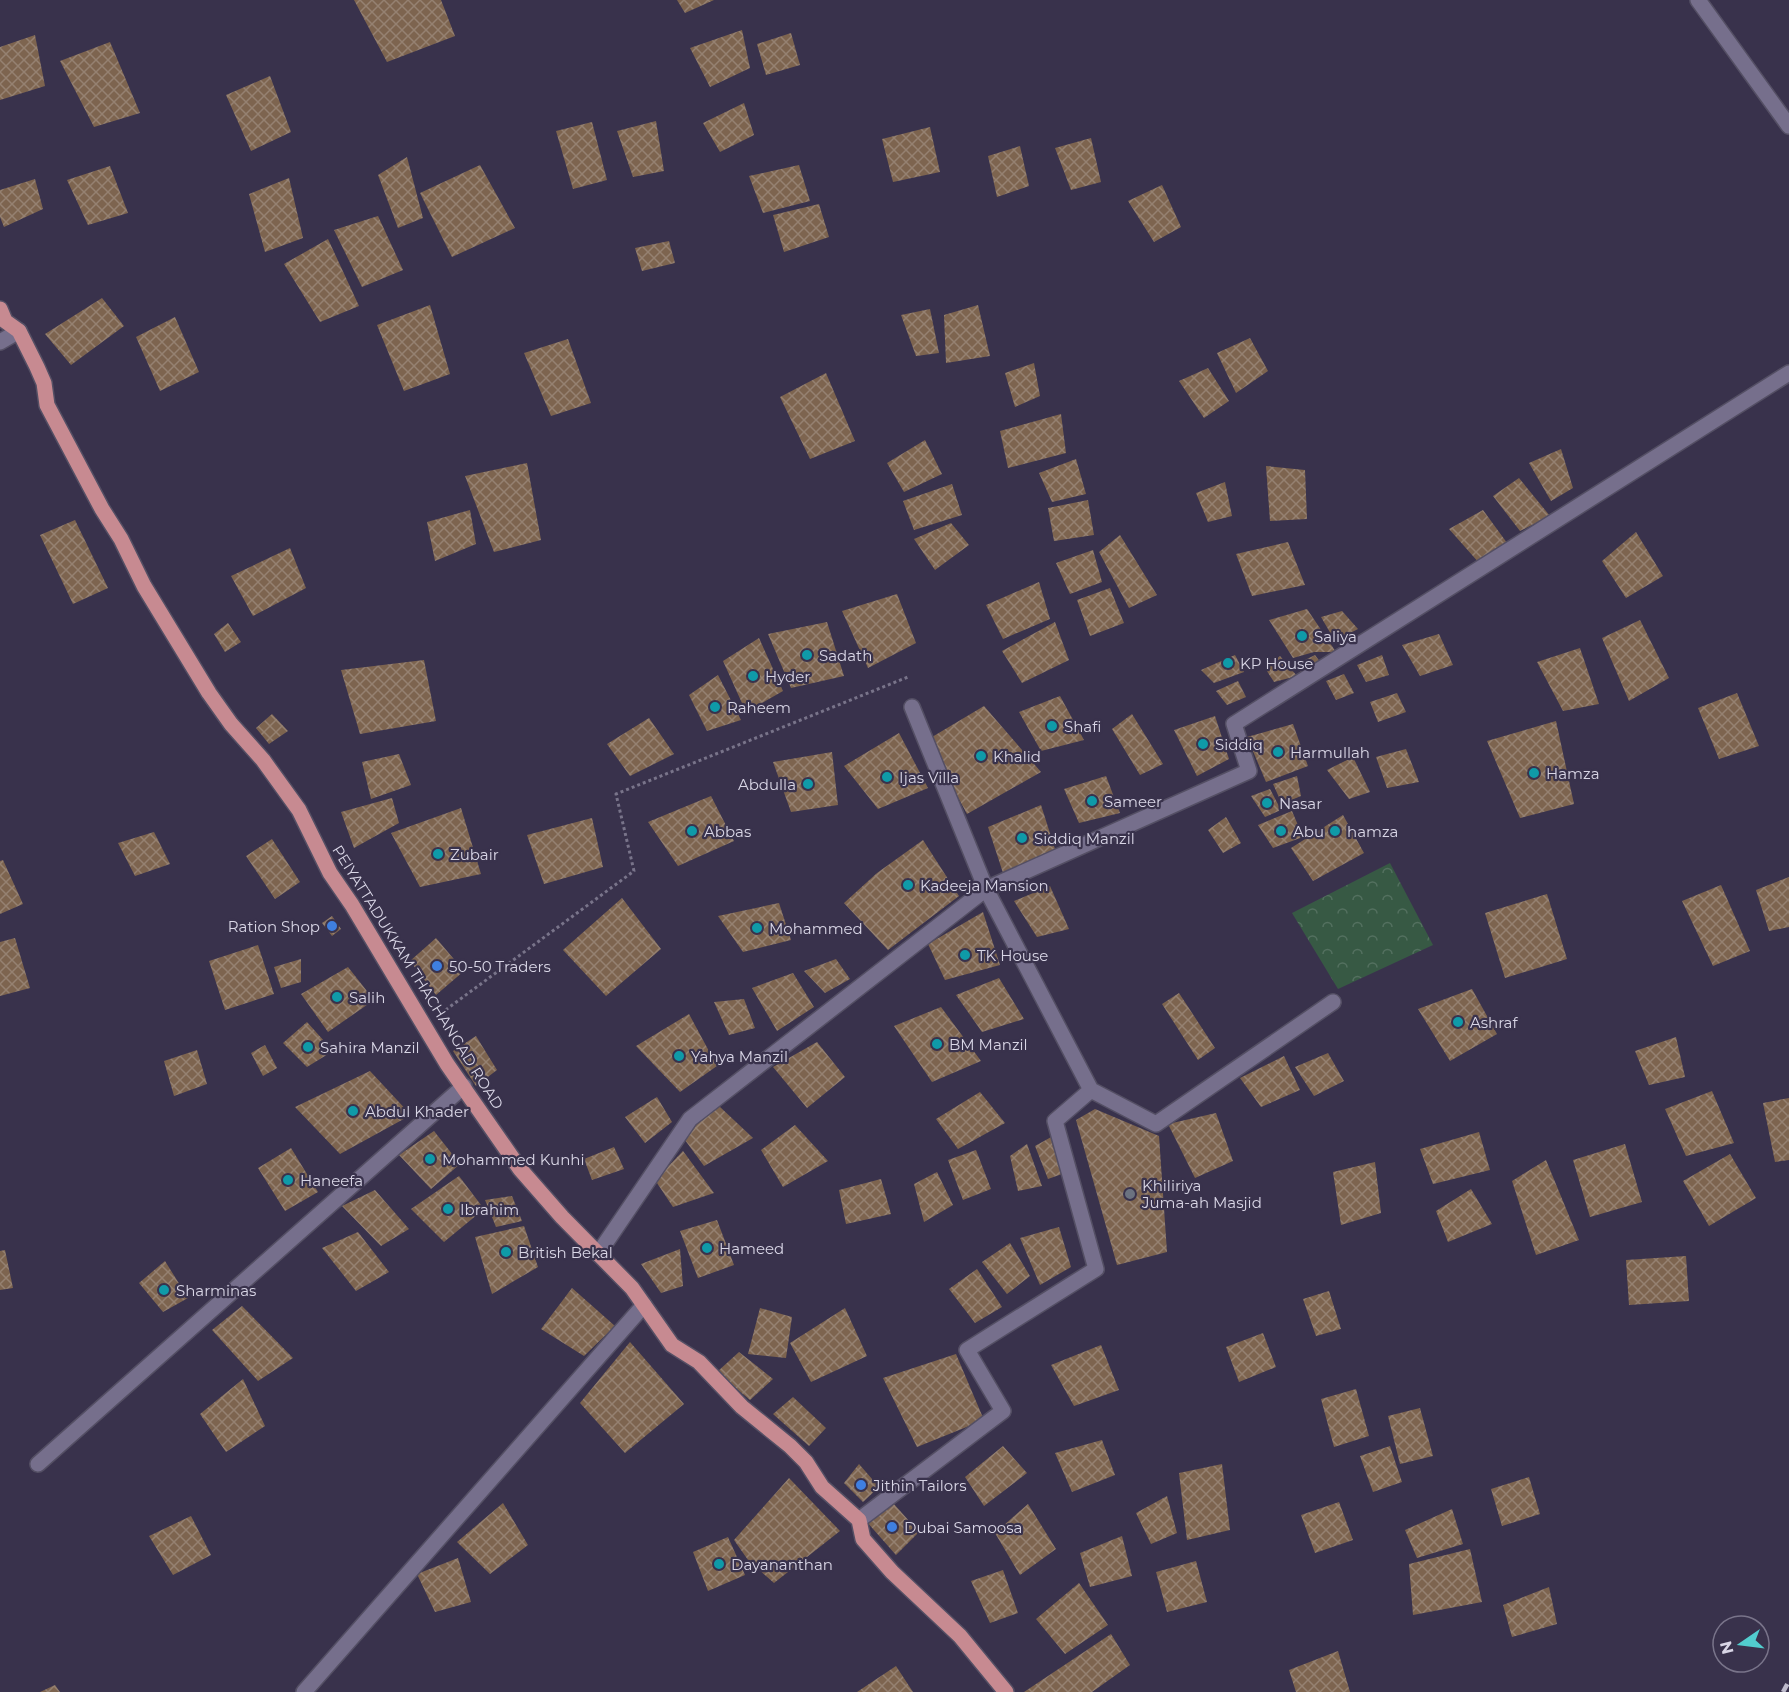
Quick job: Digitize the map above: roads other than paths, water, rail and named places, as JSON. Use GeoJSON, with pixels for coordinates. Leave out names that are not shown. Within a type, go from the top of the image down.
{"type":"FeatureCollection","features":[{"type":"Feature","properties":{"kind":"main road","name":"PEIYATTADUKKAM THACHANGAD ROAD"},"geometry":{"type":"LineString","coordinates":[[0,309],[5,321],[19,331],[44,383],[47,405],[165,622],[214,701],[263,760],[299,810],[330,873],[352,905],[447,1064],[520,1169],[562,1217],[632,1288],[672,1345],[699,1362],[742,1407],[806,1462],[822,1487],[859,1520],[863,1539],[901,1580],[960,1636],[1006,1692]]}},
{"type":"Feature","properties":{"kind":"street"},"geometry":{"type":"LineString","coordinates":[[1698,0],[1789,126]]}},
{"type":"Feature","properties":{"kind":"street"},"geometry":{"type":"LineString","coordinates":[[0,342],[19,331]]}},
{"type":"Feature","properties":{"kind":"street"},"geometry":{"type":"LineString","coordinates":[[598,1254],[690,1119],[986,890],[1249,771],[1234,724],[1789,373]]}},
{"type":"Feature","properties":{"kind":"street"},"geometry":{"type":"LineString","coordinates":[[912,707],[986,890],[1091,1090],[1156,1124],[1333,1002]]}},
{"type":"Feature","properties":{"kind":"street"},"geometry":{"type":"LineString","coordinates":[[38,1464],[464,1086]]}},
{"type":"Feature","properties":{"kind":"street"},"geometry":{"type":"LineString","coordinates":[[859,1520],[1004,1411],[967,1350],[1096,1269],[1055,1120],[1091,1090]]}},
{"type":"Feature","properties":{"kind":"street"},"geometry":{"type":"LineString","coordinates":[[304,1692],[644,1305]]}},
{"type":"Feature","properties":{"kind":"railway"},"geometry":{"type":"LineString","coordinates":[[1783,1692],[1789,1681]]}},
{"type":"Feature","properties":{"kind":"place","name":"Saliya"},"geometry":{"type":"Point","coordinates":[1302,636]}},
{"type":"Feature","properties":{"kind":"place","name":"Sadath"},"geometry":{"type":"Point","coordinates":[807,655]}},
{"type":"Feature","properties":{"kind":"place","name":"KP House"},"geometry":{"type":"Point","coordinates":[1228,663]}},
{"type":"Feature","properties":{"kind":"place","name":"Hyder"},"geometry":{"type":"Point","coordinates":[753,676]}},
{"type":"Feature","properties":{"kind":"place","name":"Raheem"},"geometry":{"type":"Point","coordinates":[715,707]}},
{"type":"Feature","properties":{"kind":"place","name":"Shafi"},"geometry":{"type":"Point","coordinates":[1052,726]}},
{"type":"Feature","properties":{"kind":"place","name":"Siddiq"},"geometry":{"type":"Point","coordinates":[1203,744]}},
{"type":"Feature","properties":{"kind":"place","name":"Harmullah"},"geometry":{"type":"Point","coordinates":[1278,752]}},
{"type":"Feature","properties":{"kind":"place","name":"Khalid"},"geometry":{"type":"Point","coordinates":[981,756]}},
{"type":"Feature","properties":{"kind":"place","name":"Hamza"},"geometry":{"type":"Point","coordinates":[1534,773]}},
{"type":"Feature","properties":{"kind":"place","name":"Ijas Villa"},"geometry":{"type":"Point","coordinates":[887,777]}},
{"type":"Feature","properties":{"kind":"place","name":"Abdulla"},"geometry":{"type":"Point","coordinates":[808,784]}},
{"type":"Feature","properties":{"kind":"place","name":"Sameer"},"geometry":{"type":"Point","coordinates":[1092,801]}},
{"type":"Feature","properties":{"kind":"place","name":"Nasar"},"geometry":{"type":"Point","coordinates":[1267,803]}},
{"type":"Feature","properties":{"kind":"place","name":"Abbas"},"geometry":{"type":"Point","coordinates":[692,831]}},
{"type":"Feature","properties":{"kind":"place","name":"Abu"},"geometry":{"type":"Point","coordinates":[1281,831]}},
{"type":"Feature","properties":{"kind":"place","name":"hamza"},"geometry":{"type":"Point","coordinates":[1335,831]}},
{"type":"Feature","properties":{"kind":"place","name":"Siddiq Manzil"},"geometry":{"type":"Point","coordinates":[1022,838]}},
{"type":"Feature","properties":{"kind":"place","name":"Zubair"},"geometry":{"type":"Point","coordinates":[438,854]}},
{"type":"Feature","properties":{"kind":"place","name":"Kadeeja Mansion"},"geometry":{"type":"Point","coordinates":[908,885]}},
{"type":"Feature","properties":{"kind":"place","name":"Ration Shop"},"geometry":{"type":"Point","coordinates":[332,926]}},
{"type":"Feature","properties":{"kind":"place","name":"Mohammed"},"geometry":{"type":"Point","coordinates":[757,928]}},
{"type":"Feature","properties":{"kind":"place","name":"TK House"},"geometry":{"type":"Point","coordinates":[965,955]}},
{"type":"Feature","properties":{"kind":"place","name":"50-50 Traders"},"geometry":{"type":"Point","coordinates":[437,966]}},
{"type":"Feature","properties":{"kind":"place","name":"Salih"},"geometry":{"type":"Point","coordinates":[337,997]}},
{"type":"Feature","properties":{"kind":"place","name":"Ashraf"},"geometry":{"type":"Point","coordinates":[1458,1022]}},
{"type":"Feature","properties":{"kind":"place","name":"BM Manzil"},"geometry":{"type":"Point","coordinates":[937,1044]}},
{"type":"Feature","properties":{"kind":"place","name":"Sahira Manzil"},"geometry":{"type":"Point","coordinates":[308,1047]}},
{"type":"Feature","properties":{"kind":"place","name":"Yahya Manzil"},"geometry":{"type":"Point","coordinates":[679,1056]}},
{"type":"Feature","properties":{"kind":"place","name":"Abdul Khader"},"geometry":{"type":"Point","coordinates":[353,1111]}},
{"type":"Feature","properties":{"kind":"place","name":"Mohammed Kunhi"},"geometry":{"type":"Point","coordinates":[430,1159]}},
{"type":"Feature","properties":{"kind":"place","name":"Haneefa"},"geometry":{"type":"Point","coordinates":[288,1180]}},
{"type":"Feature","properties":{"kind":"place","name":"Khiliriya Juma-ah Masjid"},"geometry":{"type":"Point","coordinates":[1130,1194]}},
{"type":"Feature","properties":{"kind":"place","name":"Ibrahim"},"geometry":{"type":"Point","coordinates":[448,1209]}},
{"type":"Feature","properties":{"kind":"place","name":"Hameed"},"geometry":{"type":"Point","coordinates":[707,1248]}},
{"type":"Feature","properties":{"kind":"place","name":"British Bekal"},"geometry":{"type":"Point","coordinates":[506,1252]}},
{"type":"Feature","properties":{"kind":"place","name":"Sharminas"},"geometry":{"type":"Point","coordinates":[164,1290]}},
{"type":"Feature","properties":{"kind":"place","name":"Jithin Tailors"},"geometry":{"type":"Point","coordinates":[861,1485]}},
{"type":"Feature","properties":{"kind":"place","name":"Dubai Samoosa"},"geometry":{"type":"Point","coordinates":[892,1527]}},
{"type":"Feature","properties":{"kind":"place","name":"Dayananthan"},"geometry":{"type":"Point","coordinates":[719,1564]}}]}
